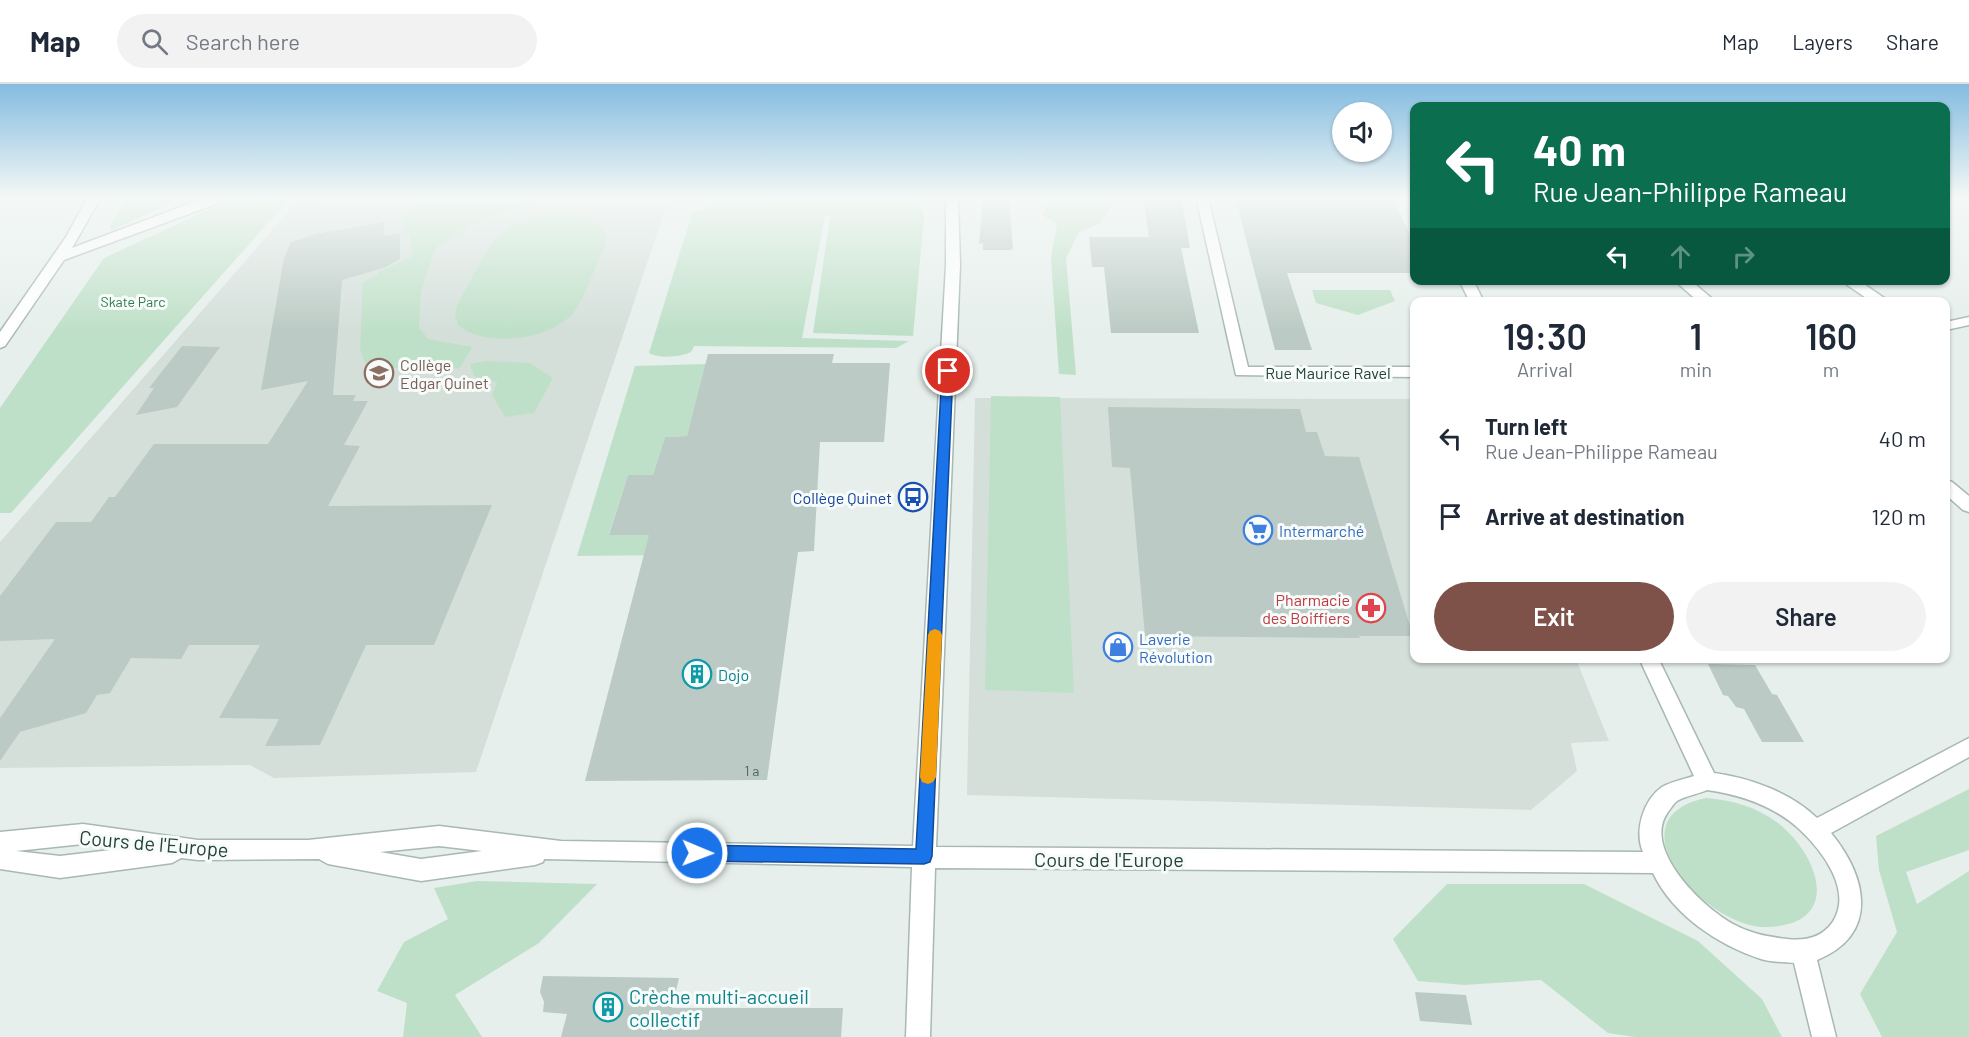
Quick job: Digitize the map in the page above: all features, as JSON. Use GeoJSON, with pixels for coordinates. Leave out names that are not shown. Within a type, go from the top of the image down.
{"type":"FeatureCollection","features":[{"type":"Feature","properties":{"kind":"street"},"geometry":{"type":"LineString","coordinates":[[0,344],[69,241]]}},
{"type":"Feature","properties":{"kind":"street"},"geometry":{"type":"LineString","coordinates":[[60,257],[102,241]]}},
{"type":"Feature","properties":{"kind":"street"},"geometry":{"type":"LineString","coordinates":[[918,1037],[924,856],[953,241]]}},
{"type":"Feature","properties":{"kind":"street","name":"Rue Maurice Ravel"},"geometry":{"type":"LineString","coordinates":[[1212,241],[1241,372],[1410,372]]}},
{"type":"Feature","properties":{"kind":"street"},"geometry":{"type":"LineString","coordinates":[[1687,285],[1703,297]]}},
{"type":"Feature","properties":{"kind":"street"},"geometry":{"type":"LineString","coordinates":[[1855,285],[1875,297]]}},
{"type":"Feature","properties":{"kind":"street"},"geometry":{"type":"LineString","coordinates":[[1950,325],[1969,321]]}},
{"type":"Feature","properties":{"kind":"street"},"geometry":{"type":"LineString","coordinates":[[1950,489],[1969,506]]}},
{"type":"Feature","properties":{"kind":"street"},"geometry":{"type":"LineString","coordinates":[[1650,663],[1707,781]]}},
{"type":"Feature","properties":{"kind":"street"},"geometry":{"type":"LineString","coordinates":[[1815,830],[1969,747]]}},
{"type":"Feature","properties":{"kind":"street"},"geometry":{"type":"LineString","coordinates":[[1707,781],[1737,785],[1761,793],[1793,812],[1815,830],[1840,863],[1849,885],[1851,906],[1845,927],[1826,945],[1803,952],[1790,952],[1750,945],[1728,934],[1693,911],[1674,890],[1658,863],[1653,849],[1650,826],[1659,803],[1670,793],[1688,784],[1707,781]]}},
{"type":"Feature","properties":{"kind":"street","name":"Cours de l'Europe"},"geometry":{"type":"LineString","coordinates":[[0,842],[82,834],[198,850],[308,850],[440,836],[561,851],[1658,863]]}},
{"type":"Feature","properties":{"kind":"street"},"geometry":{"type":"LineString","coordinates":[[0,859],[60,867],[198,850]]}},
{"type":"Feature","properties":{"kind":"street","name":"Cours de l'Europe"},"geometry":{"type":"LineString","coordinates":[[308,850],[421,870],[561,851]]}},
{"type":"Feature","properties":{"kind":"street"},"geometry":{"type":"LineString","coordinates":[[1803,952],[1824,1037]]}},
{"type":"Feature","properties":{"kind":"shaded area","name":"Collège Edgar Quinet"},"geometry":{"type":"Polygon","coordinates":[[[262,241],[654,241],[476,772],[274,778],[250,765],[0,768],[0,542],[262,241]]]}},
{"type":"Feature","properties":{"kind":"shaded area"},"geometry":{"type":"Polygon","coordinates":[[[975,398],[1410,399],[1410,663],[1578,663],[1609,741],[1571,743],[1577,771],[1531,810],[967,795],[975,398]]]}},
{"type":"Feature","properties":{"kind":"green space","name":"Skate Parc"},"geometry":{"type":"Polygon","coordinates":[[[140,241],[251,241],[11,513],[0,513],[0,408],[104,258],[140,241]]]}},
{"type":"Feature","properties":{"kind":"green space"},"geometry":{"type":"Polygon","coordinates":[[[411,241],[446,241],[435,249],[421,292],[419,327],[428,339],[472,347],[460,368],[367,368],[360,350],[363,282],[379,274],[378,272],[412,257],[411,241]]]}},
{"type":"Feature","properties":{"kind":"green space"},"geometry":{"type":"Polygon","coordinates":[[[495,241],[606,241],[574,312],[564,322],[550,329],[518,338],[485,337],[458,325],[455,315],[457,305],[495,241]]]}},
{"type":"Feature","properties":{"kind":"green space"},"geometry":{"type":"Polygon","coordinates":[[[683,241],[820,241],[802,338],[909,341],[896,348],[694,346],[691,352],[676,356],[664,357],[649,353],[683,241]]]}},
{"type":"Feature","properties":{"kind":"green space"},"geometry":{"type":"Polygon","coordinates":[[[826,241],[922,241],[913,336],[813,333],[826,241]]]}},
{"type":"Feature","properties":{"kind":"green space"},"geometry":{"type":"Polygon","coordinates":[[[1054,241],[1074,241],[1066,258],[1076,375],[1059,374],[1051,259],[1054,241]]]}},
{"type":"Feature","properties":{"kind":"green space"},"geometry":{"type":"Polygon","coordinates":[[[1312,290],[1390,290],[1395,301],[1358,315],[1316,303],[1312,290]]]}},
{"type":"Feature","properties":{"kind":"green space"},"geometry":{"type":"Polygon","coordinates":[[[486,361],[530,363],[553,378],[534,413],[505,417],[492,395],[497,382],[474,376],[470,364],[486,361]]]}},
{"type":"Feature","properties":{"kind":"green space"},"geometry":{"type":"Polygon","coordinates":[[[706,364],[687,436],[665,437],[653,475],[628,475],[609,534],[762,536],[760,554],[577,556],[635,366],[706,364]]]}},
{"type":"Feature","properties":{"kind":"green space"},"geometry":{"type":"Polygon","coordinates":[[[991,396],[1060,397],[1074,693],[985,690],[991,396]]]}},
{"type":"Feature","properties":{"kind":"green space"},"geometry":{"type":"Polygon","coordinates":[[[1969,789],[1969,850],[1906,872],[1917,904],[1969,871],[1969,1037],[1882,1037],[1860,994],[1897,932],[1879,870],[1876,836],[1969,789]]]}},
{"type":"Feature","properties":{"kind":"green space"},"geometry":{"type":"Polygon","coordinates":[[[1706,798],[1725,800],[1753,809],[1770,817],[1793,837],[1805,853],[1813,870],[1817,887],[1815,902],[1807,915],[1791,923],[1767,927],[1743,923],[1718,910],[1695,892],[1677,871],[1666,848],[1666,827],[1678,809],[1706,798]]]}},
{"type":"Feature","properties":{"kind":"green space"},"geometry":{"type":"Polygon","coordinates":[[[477,881],[597,884],[539,943],[455,995],[482,1037],[403,1037],[407,1003],[377,991],[404,942],[448,919],[434,888],[477,881]]]}},
{"type":"Feature","properties":{"kind":"green space"},"geometry":{"type":"Polygon","coordinates":[[[1447,884],[1584,884],[1698,941],[1762,999],[1782,1037],[1635,1037],[1608,1033],[1541,980],[1464,985],[1418,981],[1393,939],[1447,884]]]}},
{"type":"Feature","properties":{"kind":"building"},"geometry":{"type":"Polygon","coordinates":[[[400,241],[400,259],[386,267],[342,280],[333,395],[356,395],[353,401],[368,401],[344,445],[360,446],[328,506],[492,505],[434,645],[366,645],[320,745],[265,746],[279,719],[219,718],[260,645],[189,645],[181,659],[131,658],[110,693],[97,695],[86,713],[20,732],[0,761],[0,718],[55,639],[0,641],[0,596],[56,522],[91,522],[109,497],[115,497],[154,444],[268,444],[308,381],[261,390],[284,258],[291,242],[400,241]]]}},
{"type":"Feature","properties":{"kind":"building"},"geometry":{"type":"Polygon","coordinates":[[[979,241],[1012,241],[1013,249],[983,250],[983,243],[979,244],[979,241]]]}},
{"type":"Feature","properties":{"kind":"building"},"geometry":{"type":"Polygon","coordinates":[[[1089,241],[1189,241],[1190,248],[1181,248],[1199,333],[1111,333],[1104,267],[1092,267],[1089,241]]]}},
{"type":"Feature","properties":{"kind":"building"},"geometry":{"type":"Polygon","coordinates":[[[1247,241],[1410,241],[1410,273],[1287,273],[1312,350],[1275,350],[1247,241]]]}},
{"type":"Feature","properties":{"kind":"building"},"geometry":{"type":"Polygon","coordinates":[[[182,346],[220,347],[177,407],[136,415],[154,388],[149,388],[182,346]]]}},
{"type":"Feature","properties":{"kind":"building"},"geometry":{"type":"Polygon","coordinates":[[[708,354],[834,354],[832,363],[890,363],[884,442],[820,442],[814,551],[798,552],[767,780],[585,781],[649,535],[609,535],[628,475],[653,475],[665,437],[687,436],[708,354]]]}},
{"type":"Feature","properties":{"kind":"building","name":"Intermarché"},"geometry":{"type":"Polygon","coordinates":[[[1108,407],[1300,409],[1306,432],[1317,432],[1325,456],[1359,457],[1410,626],[1410,636],[1359,636],[1360,638],[1145,636],[1130,468],[1112,467],[1108,407]]]}},
{"type":"Feature","properties":{"kind":"building"},"geometry":{"type":"Polygon","coordinates":[[[1708,664],[1755,665],[1772,694],[1777,695],[1804,742],[1762,742],[1744,709],[1736,707],[1728,696],[1723,695],[1708,664]]]}},
{"type":"Feature","properties":{"kind":"building"},"geometry":{"type":"Polygon","coordinates":[[[543,976],[679,978],[672,1008],[843,1008],[841,1037],[561,1037],[567,1014],[543,1012],[544,1002],[540,992],[543,976]]]}},
{"type":"Feature","properties":{"kind":"building"},"geometry":{"type":"Polygon","coordinates":[[[1415,992],[1466,995],[1472,1025],[1420,1021],[1415,992]]]}},
{"type":"Feature","properties":{"kind":"slow traffic"},"geometry":{"type":"LineString","coordinates":[[928,777],[935,635]]}},
{"type":"Feature","properties":{"kind":"place","name":"Collège Edgar Quinet"},"geometry":{"type":"Point","coordinates":[379,373]}},
{"type":"Feature","properties":{"kind":"place","name":"Collège Quinet"},"geometry":{"type":"Point","coordinates":[913,497]}},
{"type":"Feature","properties":{"kind":"place","name":"Intermarché"},"geometry":{"type":"Point","coordinates":[1258,530]}},
{"type":"Feature","properties":{"kind":"place","name":"Pharmacie des Boiffiers"},"geometry":{"type":"Point","coordinates":[1371,608]}},
{"type":"Feature","properties":{"kind":"place","name":"Laverie Révolution"},"geometry":{"type":"Point","coordinates":[1118,647]}},
{"type":"Feature","properties":{"kind":"place","name":"Dojo"},"geometry":{"type":"Point","coordinates":[697,674]}},
{"type":"Feature","properties":{"kind":"place","name":"Crèche multi-accueil collectif"},"geometry":{"type":"Point","coordinates":[608,1007]}},
{"type":"Feature","properties":{"kind":"route"},"geometry":{"type":"LineString","coordinates":[[697,853],[924,856],[948,371]]}}]}
